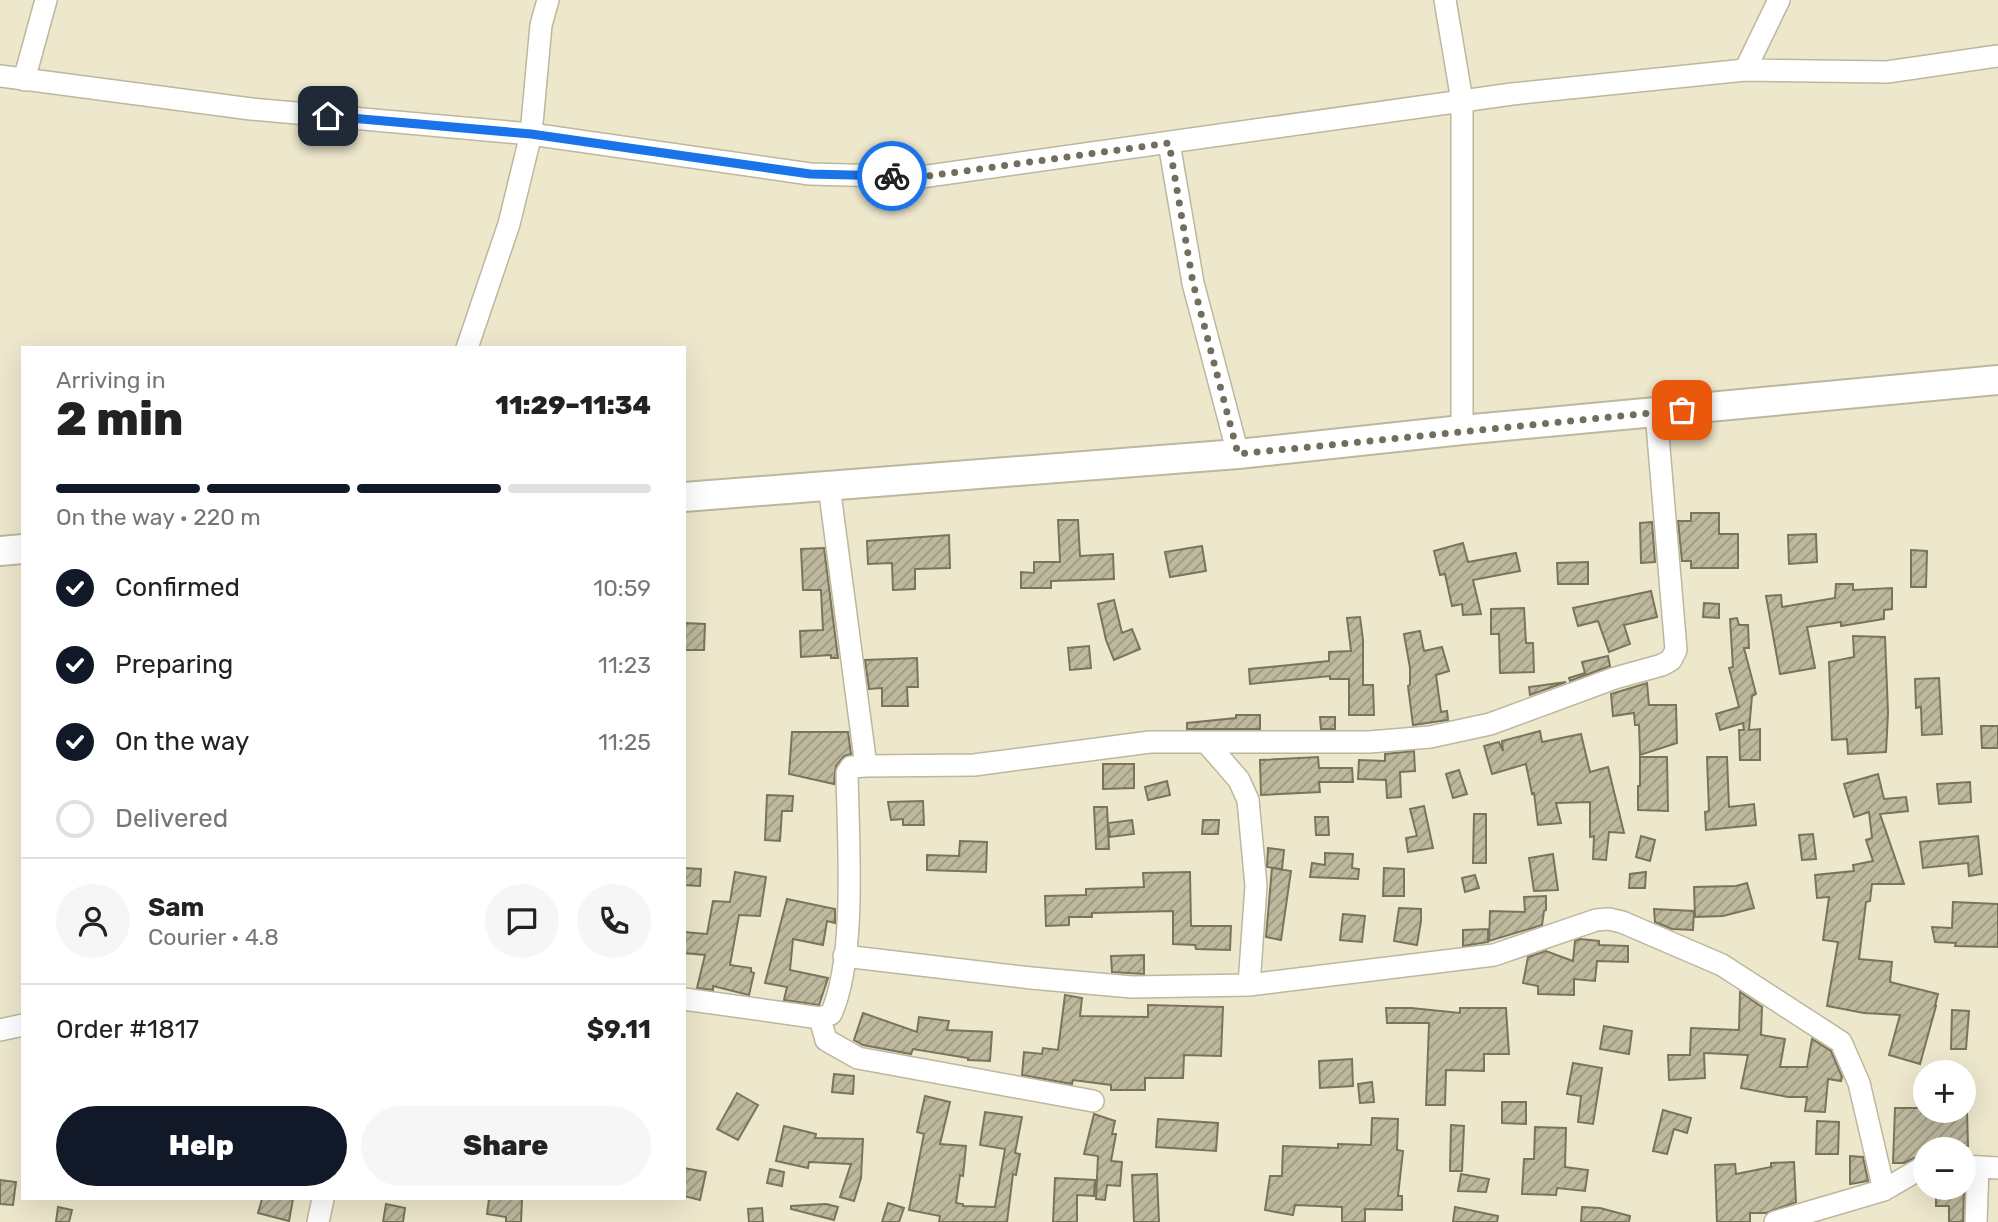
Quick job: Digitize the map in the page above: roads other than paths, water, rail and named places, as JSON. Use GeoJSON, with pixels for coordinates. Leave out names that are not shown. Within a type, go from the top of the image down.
{"type":"FeatureCollection","features":[{"type":"Feature","properties":{"kind":"main road"},"geometry":{"type":"LineString","coordinates":[[686,497],[1238,454],[1462,430],[1998,380]]}},
{"type":"Feature","properties":{"kind":"main road"},"geometry":{"type":"LineString","coordinates":[[0,551],[21,549]]}},
{"type":"Feature","properties":{"kind":"street"},"geometry":{"type":"LineString","coordinates":[[24,80],[46,0]]}},
{"type":"Feature","properties":{"kind":"street"},"geometry":{"type":"LineString","coordinates":[[468,346],[509,224],[531,134],[541,25],[548,0]]}},
{"type":"Feature","properties":{"kind":"street"},"geometry":{"type":"LineString","coordinates":[[1445,0],[1462,101],[1462,430]]}},
{"type":"Feature","properties":{"kind":"street"},"geometry":{"type":"LineString","coordinates":[[1745,70],[1779,0]]}},
{"type":"Feature","properties":{"kind":"street"},"geometry":{"type":"LineString","coordinates":[[0,76],[251,109],[531,134],[810,174],[921,177],[1462,101],[1745,70],[1887,72],[1998,56]]}},
{"type":"Feature","properties":{"kind":"street"},"geometry":{"type":"LineString","coordinates":[[1169,143],[1193,283],[1238,454]]}},
{"type":"Feature","properties":{"kind":"street"},"geometry":{"type":"LineString","coordinates":[[686,999],[820,1018],[831,1014],[836,1003],[844,956],[848,901],[847,773],[851,767],[974,765],[1150,742],[1369,742],[1430,737],[1490,724],[1671,660],[1676,650],[1656,412]]}},
{"type":"Feature","properties":{"kind":"street"},"geometry":{"type":"LineString","coordinates":[[829,486],[866,766]]}},
{"type":"Feature","properties":{"kind":"street"},"geometry":{"type":"LineString","coordinates":[[1206,742],[1238,780],[1248,800],[1256,886],[1249,985]]}},
{"type":"Feature","properties":{"kind":"street"},"geometry":{"type":"LineString","coordinates":[[844,956],[1132,987],[1249,985],[1494,955],[1596,920],[1609,919],[1622,922],[1722,965],[1841,1042],[1859,1083],[1884,1190]]}},
{"type":"Feature","properties":{"kind":"street"},"geometry":{"type":"LineString","coordinates":[[820,1018],[826,1040],[859,1058],[1093,1101]]}},
{"type":"Feature","properties":{"kind":"street"},"geometry":{"type":"LineString","coordinates":[[0,1030],[21,1026]]}},
{"type":"Feature","properties":{"kind":"street"},"geometry":{"type":"LineString","coordinates":[[1976,1222],[1980,1167]]}},
{"type":"Feature","properties":{"kind":"street"},"geometry":{"type":"LineString","coordinates":[[1775,1222],[1884,1190],[1913,1173]]}},
{"type":"Feature","properties":{"kind":"street"},"geometry":{"type":"LineString","coordinates":[[317,1222],[323,1200]]}}]}
